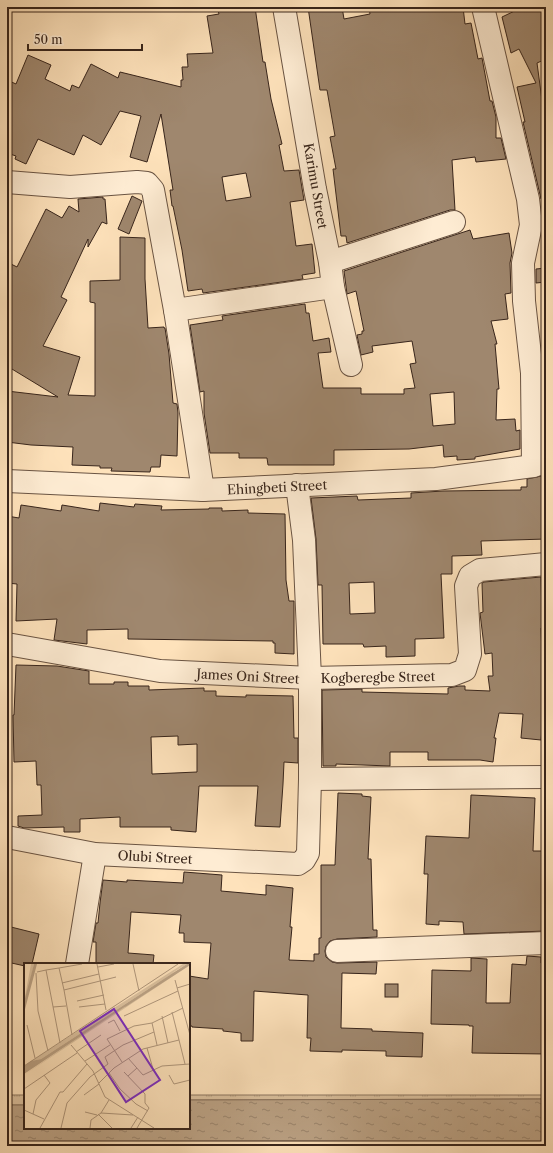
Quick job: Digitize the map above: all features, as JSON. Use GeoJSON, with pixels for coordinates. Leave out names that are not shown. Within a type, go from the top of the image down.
{"type":"FeatureCollection","features":[{"type":"Feature","properties":{"kind":"street","name":"Karimu Street"},"geometry":{"type":"LineString","coordinates":[[284,7],[330,262],[333,287],[351,365]]}},
{"type":"Feature","properties":{"kind":"street"},"geometry":{"type":"LineString","coordinates":[[483,7],[528,199],[531,226],[523,263],[524,301],[532,373],[539,464]]}},
{"type":"Feature","properties":{"kind":"street"},"geometry":{"type":"LineString","coordinates":[[7,182],[70,187],[137,182],[147,183],[153,190],[175,310],[204,490]]}},
{"type":"Feature","properties":{"kind":"street"},"geometry":{"type":"LineString","coordinates":[[330,262],[454,222]]}},
{"type":"Feature","properties":{"kind":"street"},"geometry":{"type":"LineString","coordinates":[[175,310],[333,287]]}},
{"type":"Feature","properties":{"kind":"street","name":"Ehingbeti Street"},"geometry":{"type":"LineString","coordinates":[[7,481],[204,490],[436,479],[539,464]]}},
{"type":"Feature","properties":{"kind":"street","name":"Kogberegbe Street"},"geometry":{"type":"LineString","coordinates":[[297,485],[304,540],[310,678],[452,675],[465,670],[470,654],[466,586],[470,576],[480,570],[546,564]]}},
{"type":"Feature","properties":{"kind":"street","name":"James Oni Street"},"geometry":{"type":"LineString","coordinates":[[7,644],[160,671],[310,678],[308,853],[304,860]]}},
{"type":"Feature","properties":{"kind":"street"},"geometry":{"type":"LineString","coordinates":[[310,779],[546,777]]}},
{"type":"Feature","properties":{"kind":"street","name":"Olubi Street"},"geometry":{"type":"LineString","coordinates":[[7,836],[95,854],[298,864],[304,860]]}},
{"type":"Feature","properties":{"kind":"street"},"geometry":{"type":"LineString","coordinates":[[77,963],[95,854]]}},
{"type":"Feature","properties":{"kind":"street"},"geometry":{"type":"LineString","coordinates":[[337,951],[546,943]]}},
{"type":"Feature","properties":{"kind":"green space"},"geometry":{"type":"Polygon","coordinates":[[[7,1095],[24,1095],[24,1105],[7,1105],[7,1095]]]}},
{"type":"Feature","properties":{"kind":"green space"},"geometry":{"type":"Polygon","coordinates":[[[190,1095],[546,1095],[546,1099],[190,1100],[190,1095]]]}},
{"type":"Feature","properties":{"kind":"water"},"geometry":{"type":"Polygon","coordinates":[[[546,1099],[546,1145],[7,1146],[7,1105],[24,1105],[24,1129],[190,1129],[190,1100],[546,1099]]]}},
{"type":"Feature","properties":{"kind":"building"},"geometry":{"type":"Polygon","coordinates":[[[217,7],[255,7],[263,62],[265,62],[271,99],[282,144],[279,145],[284,171],[299,170],[304,200],[290,202],[296,246],[312,244],[315,273],[302,275],[303,279],[203,293],[202,289],[188,291],[182,250],[172,206],[170,190],[173,190],[161,114],[147,162],[130,157],[141,116],[120,111],[101,145],[83,135],[74,155],[38,139],[26,164],[15,159],[16,156],[7,153],[7,80],[16,84],[28,55],[51,65],[45,79],[70,91],[72,85],[79,88],[91,64],[118,78],[120,72],[181,87],[181,80],[183,80],[182,67],[188,67],[187,54],[213,53],[207,16],[219,14],[217,7]],[[246,173],[222,177],[226,201],[251,197],[246,173]]]}},
{"type":"Feature","properties":{"kind":"building"},"geometry":{"type":"Polygon","coordinates":[[[308,7],[342,7],[344,19],[370,14],[369,7],[418,7],[419,10],[442,7],[463,7],[465,24],[471,23],[478,59],[482,58],[490,101],[492,101],[496,117],[496,138],[501,138],[506,159],[476,162],[475,157],[452,160],[455,210],[450,210],[347,243],[346,236],[341,236],[333,169],[336,169],[330,137],[335,136],[327,90],[320,90],[308,7]]]}},
{"type":"Feature","properties":{"kind":"building"},"geometry":{"type":"Polygon","coordinates":[[[523,7],[546,7],[546,59],[537,63],[546,123],[546,198],[541,199],[523,122],[525,122],[517,87],[536,83],[519,49],[511,53],[502,17],[523,7]]]}},
{"type":"Feature","properties":{"kind":"building"},"geometry":{"type":"Polygon","coordinates":[[[132,196],[142,201],[129,234],[118,229],[132,196]]]}},
{"type":"Feature","properties":{"kind":"building"},"geometry":{"type":"Polygon","coordinates":[[[103,197],[103,199],[105,199],[107,224],[102,222],[88,247],[88,239],[61,297],[67,300],[43,346],[80,357],[68,395],[95,396],[95,303],[90,302],[90,281],[120,280],[120,237],[145,238],[145,279],[148,328],[165,328],[169,354],[173,403],[177,404],[178,413],[177,456],[161,455],[160,467],[151,467],[150,472],[111,471],[112,468],[100,468],[100,466],[72,465],[73,447],[7,442],[7,391],[58,397],[7,366],[7,262],[17,267],[46,209],[62,218],[69,206],[79,212],[78,199],[103,197]]]}},
{"type":"Feature","properties":{"kind":"building"},"geometry":{"type":"Polygon","coordinates":[[[470,230],[473,239],[509,233],[512,253],[510,263],[511,293],[505,294],[508,319],[491,321],[497,344],[495,344],[499,389],[497,389],[496,420],[515,419],[516,431],[520,430],[520,449],[475,457],[475,459],[457,460],[457,456],[444,457],[443,445],[409,449],[334,450],[334,465],[268,465],[267,458],[239,458],[239,453],[210,453],[204,413],[204,391],[200,392],[190,325],[223,320],[222,316],[305,304],[306,313],[309,313],[313,341],[329,338],[331,352],[318,353],[323,388],[361,388],[361,394],[404,394],[404,389],[415,388],[410,364],[416,363],[412,341],[372,346],[373,352],[361,355],[357,335],[362,334],[362,331],[364,331],[356,291],[347,294],[344,271],[470,230]],[[454,392],[430,394],[433,426],[455,424],[454,392]]]}},
{"type":"Feature","properties":{"kind":"building"},"geometry":{"type":"Polygon","coordinates":[[[546,268],[546,282],[536,283],[536,269],[546,268]]]}},
{"type":"Feature","properties":{"kind":"building"},"geometry":{"type":"Polygon","coordinates":[[[546,475],[546,539],[481,541],[482,555],[452,556],[452,574],[441,574],[444,638],[415,639],[415,656],[386,657],[386,646],[364,647],[363,644],[323,644],[322,585],[318,585],[316,539],[311,498],[357,496],[358,500],[411,498],[411,493],[521,490],[521,487],[527,487],[527,479],[546,475]],[[374,582],[349,583],[350,614],[375,613],[374,582]]]}},
{"type":"Feature","properties":{"kind":"building"},"geometry":{"type":"Polygon","coordinates":[[[100,503],[134,507],[135,504],[162,506],[161,510],[222,508],[222,511],[248,510],[248,513],[285,514],[286,580],[289,601],[294,601],[294,654],[275,653],[275,643],[273,643],[273,641],[128,639],[128,629],[87,630],[87,644],[54,640],[57,619],[16,621],[17,584],[7,583],[7,516],[19,518],[21,505],[61,511],[62,505],[99,511],[100,503]]]}},
{"type":"Feature","properties":{"kind":"building"},"geometry":{"type":"Polygon","coordinates":[[[541,577],[542,616],[546,616],[546,628],[541,628],[542,655],[546,655],[546,691],[541,740],[521,738],[523,714],[499,713],[494,738],[496,738],[493,762],[480,760],[428,760],[428,752],[390,752],[390,766],[336,764],[336,766],[323,766],[322,690],[362,689],[362,692],[448,694],[448,688],[465,686],[465,690],[490,691],[488,676],[493,676],[492,653],[485,654],[480,613],[483,612],[482,583],[541,577]]]}},
{"type":"Feature","properties":{"kind":"building"},"geometry":{"type":"Polygon","coordinates":[[[16,665],[57,666],[89,671],[89,684],[114,684],[114,682],[128,682],[128,686],[149,686],[149,690],[204,688],[204,691],[216,691],[216,696],[293,696],[294,738],[298,738],[298,763],[284,762],[280,827],[255,826],[258,786],[199,786],[196,832],[171,830],[171,827],[120,827],[120,817],[80,819],[80,832],[64,832],[64,827],[24,828],[18,826],[18,816],[42,815],[41,785],[37,785],[36,761],[14,762],[16,665]],[[178,736],[151,737],[152,774],[197,772],[197,744],[178,745],[178,736]]]}},
{"type":"Feature","properties":{"kind":"building"},"geometry":{"type":"Polygon","coordinates":[[[338,793],[362,794],[362,796],[371,797],[368,859],[371,859],[373,930],[377,930],[377,937],[337,939],[330,941],[326,946],[326,957],[332,962],[337,963],[377,962],[376,974],[342,973],[341,1028],[423,1033],[422,1057],[386,1056],[386,1051],[310,1051],[311,1038],[307,1038],[308,995],[254,991],[253,1041],[241,1041],[241,1033],[223,1031],[223,1029],[190,1026],[190,976],[208,979],[211,943],[184,942],[184,933],[179,933],[181,915],[131,912],[128,953],[154,955],[153,963],[96,963],[96,942],[93,942],[96,923],[98,923],[103,880],[183,883],[184,872],[222,875],[221,891],[266,895],[266,885],[293,888],[289,960],[314,961],[314,954],[319,954],[319,938],[321,938],[321,865],[335,865],[338,793]]]}},
{"type":"Feature","properties":{"kind":"building"},"geometry":{"type":"Polygon","coordinates":[[[471,795],[535,798],[533,851],[546,851],[546,931],[464,934],[463,922],[439,921],[439,925],[426,924],[428,874],[424,874],[426,836],[469,838],[471,795]]]}},
{"type":"Feature","properties":{"kind":"building"},"geometry":{"type":"Polygon","coordinates":[[[7,926],[39,934],[32,963],[24,963],[24,966],[7,962],[7,926]]]}},
{"type":"Feature","properties":{"kind":"building"},"geometry":{"type":"Polygon","coordinates":[[[527,956],[541,957],[541,963],[546,963],[546,1054],[472,1053],[473,1026],[431,1024],[432,970],[471,971],[471,958],[487,959],[486,1003],[510,1003],[512,964],[526,965],[527,956]]]}},
{"type":"Feature","properties":{"kind":"building"},"geometry":{"type":"Polygon","coordinates":[[[385,984],[398,984],[398,997],[385,997],[385,984]]]}}]}
